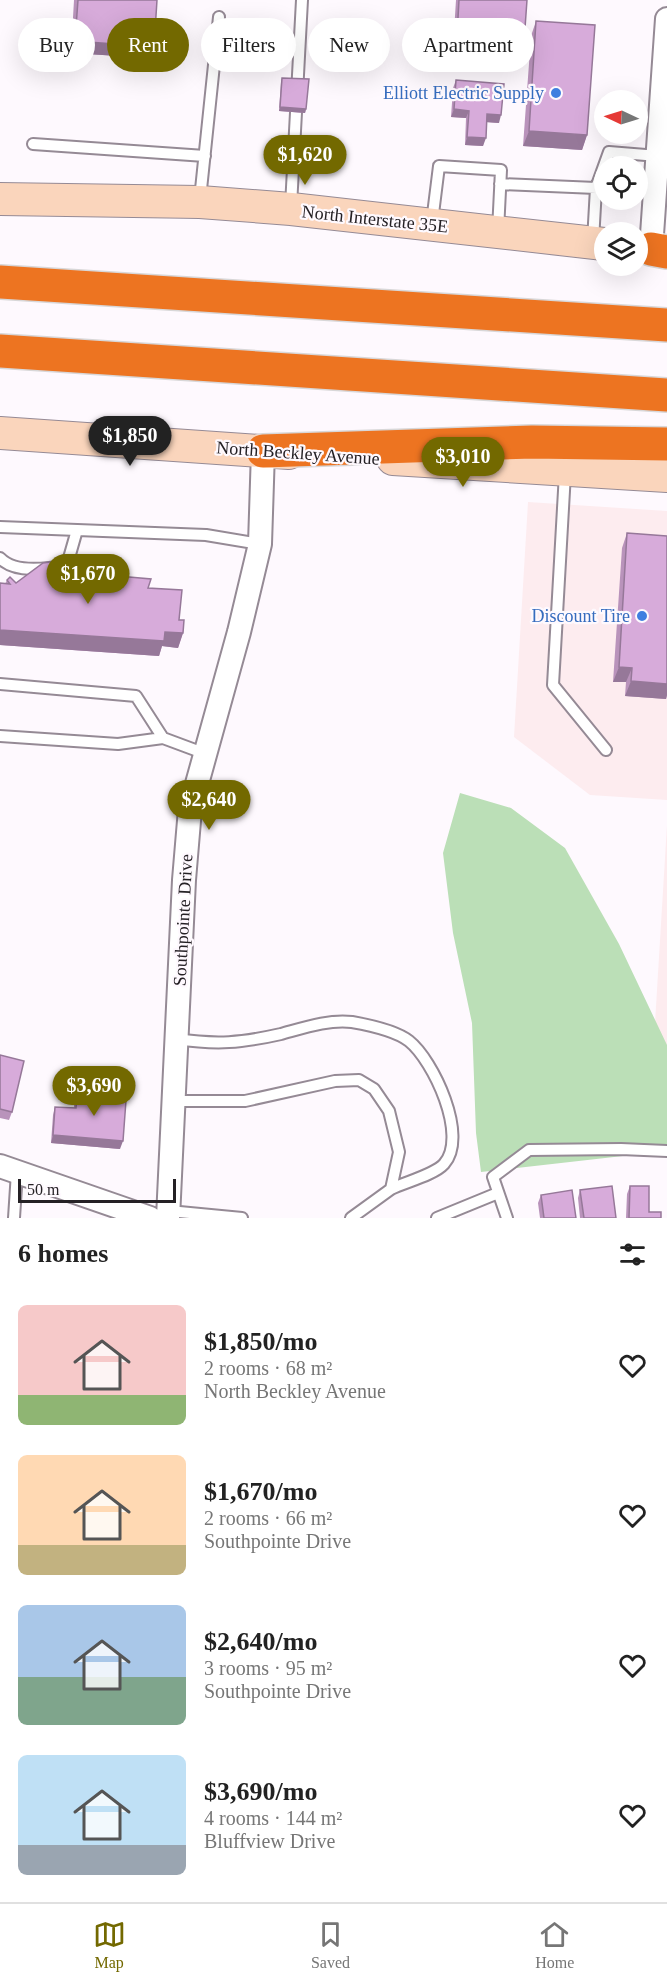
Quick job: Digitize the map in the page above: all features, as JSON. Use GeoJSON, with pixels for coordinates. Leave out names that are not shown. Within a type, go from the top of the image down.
{"type":"FeatureCollection","features":[{"type":"Feature","properties":{"kind":"highway"},"geometry":{"type":"LineString","coordinates":[[0,282],[667,325]]}},
{"type":"Feature","properties":{"kind":"highway"},"geometry":{"type":"LineString","coordinates":[[0,351],[667,395]]}},
{"type":"Feature","properties":{"kind":"highway"},"geometry":{"type":"LineString","coordinates":[[263,451],[532,442],[667,444]]}},
{"type":"Feature","properties":{"kind":"main road","name":"North Interstate 35E"},"geometry":{"type":"LineString","coordinates":[[0,199],[200,202],[291,209],[594,243]]}},
{"type":"Feature","properties":{"kind":"main road","name":"North Beckley Avenue"},"geometry":{"type":"LineString","coordinates":[[0,433],[667,477]]}},
{"type":"Feature","properties":{"kind":"street"},"geometry":{"type":"LineString","coordinates":[[656,250],[658,156],[667,19]]}},
{"type":"Feature","properties":{"kind":"street","name":"Southpointe Drive"},"geometry":{"type":"LineString","coordinates":[[162,1216],[174,1101],[190,809],[240,632],[260,544],[263,451]]}},
{"type":"Feature","properties":{"kind":"street"},"geometry":{"type":"LineString","coordinates":[[8,1169],[162,1216]]}},
{"type":"Feature","properties":{"kind":"lane"},"geometry":{"type":"LineString","coordinates":[[291,209],[302,0]]}},
{"type":"Feature","properties":{"kind":"lane"},"geometry":{"type":"LineString","coordinates":[[200,202],[219,17]]}},
{"type":"Feature","properties":{"kind":"lane"},"geometry":{"type":"LineString","coordinates":[[33,144],[205,156]]}},
{"type":"Feature","properties":{"kind":"lane"},"geometry":{"type":"LineString","coordinates":[[608,156],[609,152],[658,156]]}},
{"type":"Feature","properties":{"kind":"lane"},"geometry":{"type":"LineString","coordinates":[[432,225],[439,166],[501,170],[498,232]]}},
{"type":"Feature","properties":{"kind":"lane"},"geometry":{"type":"LineString","coordinates":[[500,184],[594,188]]}},
{"type":"Feature","properties":{"kind":"lane"},"geometry":{"type":"LineString","coordinates":[[565,470],[553,685],[606,750]]}},
{"type":"Feature","properties":{"kind":"lane"},"geometry":{"type":"LineString","coordinates":[[0,527],[206,535],[260,544]]}},
{"type":"Feature","properties":{"kind":"lane"},"geometry":{"type":"LineString","coordinates":[[0,558],[5,563],[42,570],[66,565],[77,530]]}},
{"type":"Feature","properties":{"kind":"lane"},"geometry":{"type":"LineString","coordinates":[[0,684],[136,696],[163,738]]}},
{"type":"Feature","properties":{"kind":"lane"},"geometry":{"type":"LineString","coordinates":[[0,736],[118,744],[163,738],[206,754]]}},
{"type":"Feature","properties":{"kind":"lane"},"geometry":{"type":"LineString","coordinates":[[177,1039],[213,1044],[253,1040],[317,1025],[350,1022],[378,1028],[408,1040],[428,1062],[447,1106],[453,1144],[445,1163],[434,1171],[391,1189],[351,1218]]}},
{"type":"Feature","properties":{"kind":"lane"},"geometry":{"type":"LineString","coordinates":[[174,1101],[245,1101],[335,1080],[359,1080],[374,1089],[389,1111],[399,1152],[391,1189]]}},
{"type":"Feature","properties":{"kind":"lane"},"geometry":{"type":"LineString","coordinates":[[507,1218],[493,1177],[529,1150],[667,1151]]}},
{"type":"Feature","properties":{"kind":"lane"},"geometry":{"type":"LineString","coordinates":[[8,1169],[14,1218]]}},
{"type":"Feature","properties":{"kind":"lane"},"geometry":{"type":"LineString","coordinates":[[437,1218],[498,1193]]}},
{"type":"Feature","properties":{"kind":"lane"},"geometry":{"type":"LineString","coordinates":[[162,1216],[243,1218]]}},
{"type":"Feature","properties":{"kind":"shaded area"},"geometry":{"type":"Polygon","coordinates":[[[528,502],[667,511],[667,800],[590,795],[514,737],[528,502]]]}},
{"type":"Feature","properties":{"kind":"shaded area"},"geometry":{"type":"Polygon","coordinates":[[[667,825],[667,1156],[647,1155],[667,825]]]}},
{"type":"Feature","properties":{"kind":"green space"},"geometry":{"type":"Polygon","coordinates":[[[460,793],[511,808],[565,848],[619,944],[667,1045],[667,1151],[481,1172],[476,1133],[472,1023],[453,933],[443,853],[460,793]]]}},
{"type":"Feature","properties":{"kind":"building"},"geometry":{"type":"Polygon","coordinates":[[[78,0],[157,0],[156,18],[107,18],[107,43],[95,43],[95,18],[77,18],[78,0]]]}},
{"type":"Feature","properties":{"kind":"building"},"geometry":{"type":"Polygon","coordinates":[[[459,0],[527,0],[526,18],[458,18],[459,0]]]}},
{"type":"Feature","properties":{"kind":"building","name":"Elliott Electric Supply"},"geometry":{"type":"Polygon","coordinates":[[[536,21],[595,25],[587,135],[529,131],[536,21]]]}},
{"type":"Feature","properties":{"kind":"building"},"geometry":{"type":"Polygon","coordinates":[[[282,78],[309,79],[306,109],[280,107],[282,78]]]}},
{"type":"Feature","properties":{"kind":"building"},"geometry":{"type":"Polygon","coordinates":[[[456,80],[504,84],[501,115],[487,114],[486,138],[467,137],[469,111],[454,109],[456,80]]]}},
{"type":"Feature","properties":{"kind":"building","name":"Discount Tire"},"geometry":{"type":"Polygon","coordinates":[[[627,533],[667,536],[667,684],[631,681],[632,668],[619,667],[627,533]]]}},
{"type":"Feature","properties":{"kind":"building"},"geometry":{"type":"Polygon","coordinates":[[[57,561],[88,564],[101,572],[92,586],[106,587],[107,575],[151,579],[148,588],[182,590],[179,620],[184,620],[183,633],[165,632],[164,641],[0,630],[0,583],[10,584],[7,580],[10,577],[16,583],[43,563],[57,561]]]}},
{"type":"Feature","properties":{"kind":"building"},"geometry":{"type":"Polygon","coordinates":[[[0,1055],[24,1061],[12,1112],[0,1109],[0,1055]]]}},
{"type":"Feature","properties":{"kind":"building"},"geometry":{"type":"Polygon","coordinates":[[[106,1085],[127,1087],[123,1141],[53,1135],[55,1107],[76,1108],[77,1096],[105,1098],[106,1085]]]}},
{"type":"Feature","properties":{"kind":"building"},"geometry":{"type":"Polygon","coordinates":[[[612,1186],[616,1218],[584,1218],[580,1190],[612,1186]]]}},
{"type":"Feature","properties":{"kind":"building"},"geometry":{"type":"Polygon","coordinates":[[[630,1186],[649,1186],[649,1212],[661,1212],[661,1218],[629,1218],[630,1186]]]}},
{"type":"Feature","properties":{"kind":"building"},"geometry":{"type":"Polygon","coordinates":[[[572,1190],[576,1218],[544,1218],[541,1195],[572,1190]]]}},
{"type":"Feature","properties":{"kind":"place","name":"Elliott Electric Supply"},"geometry":{"type":"Point","coordinates":[556,93]}},
{"type":"Feature","properties":{"kind":"place","name":"Discount Tire"},"geometry":{"type":"Point","coordinates":[642,616]}}]}
